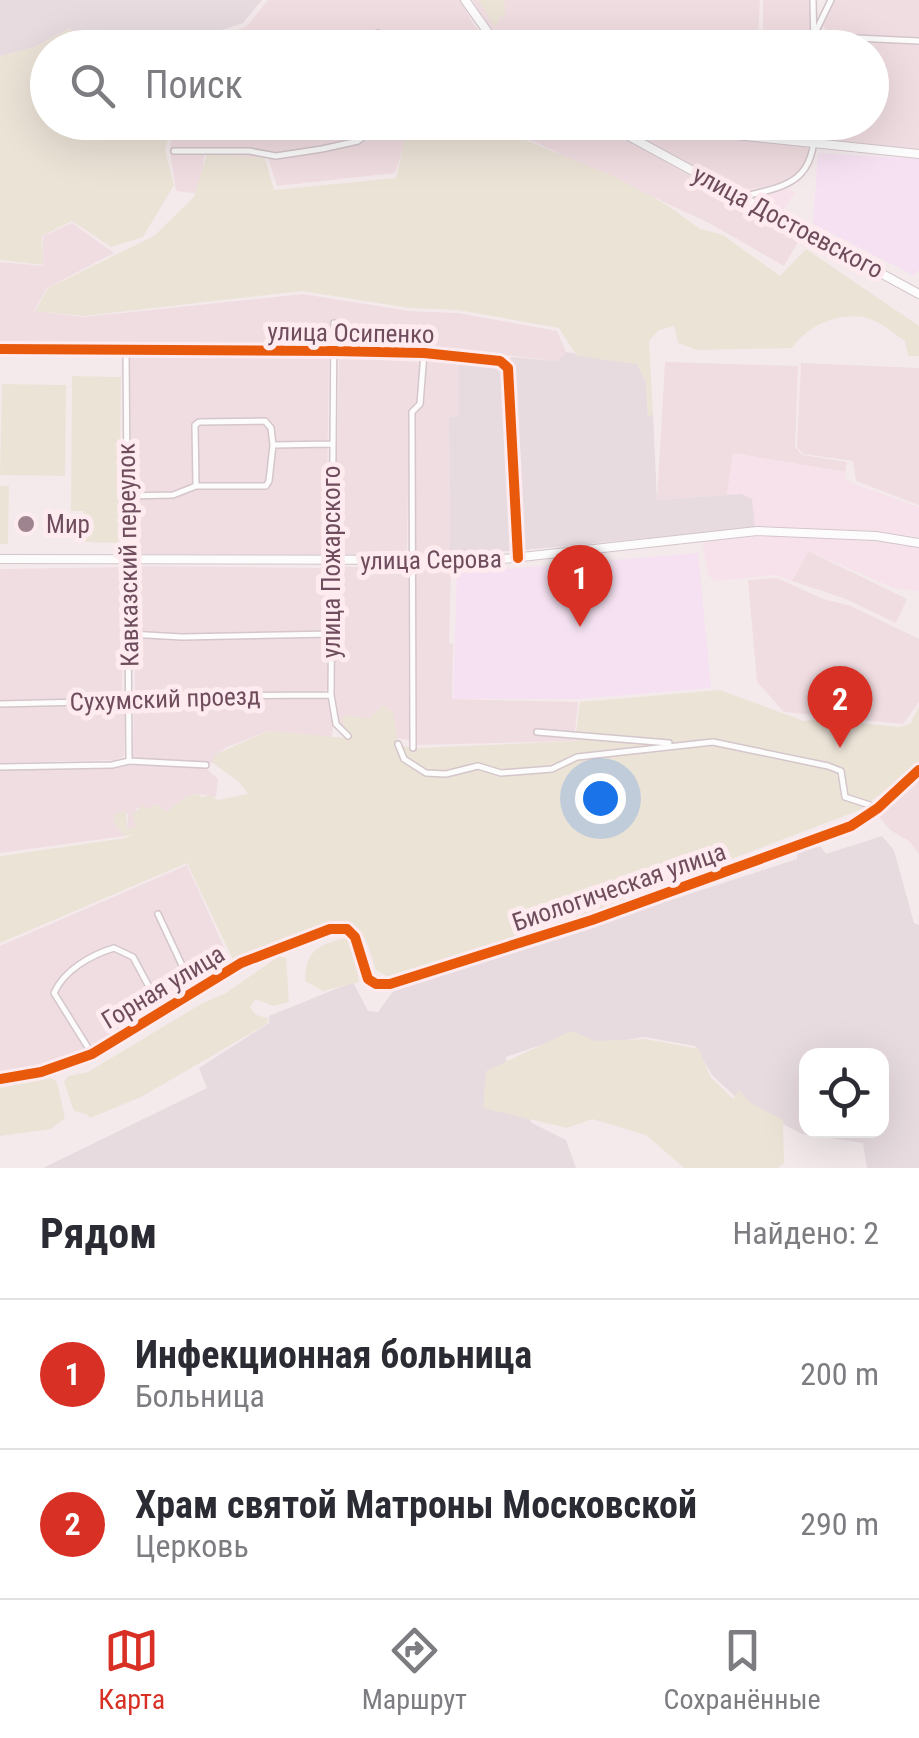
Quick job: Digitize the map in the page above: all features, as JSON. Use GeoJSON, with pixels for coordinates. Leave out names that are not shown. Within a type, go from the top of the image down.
{"type":"FeatureCollection","features":[{"type":"Feature","properties":{"kind":"street"},"geometry":{"type":"LineString","coordinates":[[464,0],[484,30]]}},
{"type":"Feature","properties":{"kind":"street"},"geometry":{"type":"LineString","coordinates":[[812,0],[814,30]]}},
{"type":"Feature","properties":{"kind":"street"},"geometry":{"type":"LineString","coordinates":[[817,30],[831,0]]}},
{"type":"Feature","properties":{"kind":"street"},"geometry":{"type":"LineString","coordinates":[[889,40],[919,41]]}},
{"type":"Feature","properties":{"kind":"street"},"geometry":{"type":"LineString","coordinates":[[174,151],[276,156],[359,140]]}},
{"type":"Feature","properties":{"kind":"street","name":"улица Достоевского"},"geometry":{"type":"LineString","coordinates":[[636,140],[919,294]]}},
{"type":"Feature","properties":{"kind":"street"},"geometry":{"type":"LineString","coordinates":[[780,140],[919,154]]}},
{"type":"Feature","properties":{"kind":"street"},"geometry":{"type":"LineString","coordinates":[[740,197],[787,186],[810,160],[815,140]]}},
{"type":"Feature","properties":{"kind":"street","name":"улица Пожарского"},"geometry":{"type":"LineString","coordinates":[[334,322],[330,695],[336,724],[348,736]]}},
{"type":"Feature","properties":{"kind":"street","name":"улица Осипенко"},"geometry":{"type":"LineString","coordinates":[[0,349],[335,351],[488,358],[508,368],[518,558]]}},
{"type":"Feature","properties":{"kind":"street","name":"Кавказский переулок"},"geometry":{"type":"LineString","coordinates":[[126,349],[129,761]]}},
{"type":"Feature","properties":{"kind":"street"},"geometry":{"type":"LineString","coordinates":[[413,748],[412,412],[420,404],[424,353]]}},
{"type":"Feature","properties":{"kind":"street"},"geometry":{"type":"LineString","coordinates":[[126,496],[173,495],[196,486],[266,486],[272,428],[265,421],[195,425],[196,486]]}},
{"type":"Feature","properties":{"kind":"street"},"geometry":{"type":"LineString","coordinates":[[272,446],[332,444]]}},
{"type":"Feature","properties":{"kind":"street","name":"улица Серова"},"geometry":{"type":"LineString","coordinates":[[0,559],[518,558],[757,531],[876,536],[919,543]]}},
{"type":"Feature","properties":{"kind":"street"},"geometry":{"type":"LineString","coordinates":[[129,634],[331,634]]}},
{"type":"Feature","properties":{"kind":"street","name":"Сухумский проезд"},"geometry":{"type":"LineString","coordinates":[[0,704],[123,701],[131,696],[330,695]]}},
{"type":"Feature","properties":{"kind":"street"},"geometry":{"type":"LineString","coordinates":[[536,732],[682,744]]}},
{"type":"Feature","properties":{"kind":"street"},"geometry":{"type":"LineString","coordinates":[[398,744],[404,759],[414,766],[426,773],[446,774],[478,766],[501,772],[552,768],[577,758],[714,742],[828,766],[841,772],[844,796],[878,808]]}},
{"type":"Feature","properties":{"kind":"street"},"geometry":{"type":"LineString","coordinates":[[0,767],[112,766],[129,761],[206,764]]}},
{"type":"Feature","properties":{"kind":"street","name":"Биологическая улица"},"geometry":{"type":"LineString","coordinates":[[346,929],[355,937],[368,978],[376,984],[390,984],[592,920],[836,832],[878,808],[919,770]]}},
{"type":"Feature","properties":{"kind":"street"},"geometry":{"type":"LineString","coordinates":[[158,914],[194,992]]}},
{"type":"Feature","properties":{"kind":"street","name":"Горная улица"},"geometry":{"type":"LineString","coordinates":[[0,1079],[41,1072],[92,1054],[240,963],[330,929],[346,929]]}},
{"type":"Feature","properties":{"kind":"street"},"geometry":{"type":"LineString","coordinates":[[92,1054],[54,993],[60,980],[80,964],[114,948],[129,954],[162,1011]]}},
{"type":"Feature","properties":{"kind":"shaded area"},"geometry":{"type":"Polygon","coordinates":[[[0,0],[262,0],[243,23],[222,30],[30,30],[30,48],[0,56],[0,0]]]}},
{"type":"Feature","properties":{"kind":"shaded area"},"geometry":{"type":"Polygon","coordinates":[[[268,0],[460,0],[478,30],[237,30],[246,27],[268,0]]]}},
{"type":"Feature","properties":{"kind":"shaded area"},"geometry":{"type":"Polygon","coordinates":[[[472,0],[760,0],[758,30],[491,30],[472,0]]]}},
{"type":"Feature","properties":{"kind":"shaded area"},"geometry":{"type":"Polygon","coordinates":[[[478,0],[502,0],[505,17],[499,17],[498,25],[495,27],[478,0]]]}},
{"type":"Feature","properties":{"kind":"shaded area"},"geometry":{"type":"Polygon","coordinates":[[[763,0],[811,0],[810,30],[763,30],[763,0]]]}},
{"type":"Feature","properties":{"kind":"shaded area"},"geometry":{"type":"Polygon","coordinates":[[[835,0],[919,0],[919,38],[889,37],[889,30],[826,30],[822,18],[835,0]]]}},
{"type":"Feature","properties":{"kind":"shaded area"},"geometry":{"type":"Polygon","coordinates":[[[889,42],[919,44],[919,152],[820,140],[889,140],[889,42]]]}},
{"type":"Feature","properties":{"kind":"shaded area"},"geometry":{"type":"Polygon","coordinates":[[[30,48],[30,140],[168,140],[165,150],[174,185],[143,237],[111,247],[72,221],[42,236],[43,265],[0,260],[0,56],[30,48]]]}},
{"type":"Feature","properties":{"kind":"shaded area"},"geometry":{"type":"Polygon","coordinates":[[[171,140],[406,140],[395,173],[277,186],[268,158],[204,154],[200,194],[176,191],[171,140]]]}},
{"type":"Feature","properties":{"kind":"shaded area"},"geometry":{"type":"Polygon","coordinates":[[[405,140],[525,140],[613,176],[667,205],[700,229],[723,235],[780,276],[806,249],[919,326],[919,356],[908,356],[905,341],[863,317],[842,317],[823,323],[792,348],[697,350],[678,343],[674,326],[659,330],[649,341],[653,414],[648,417],[646,382],[637,364],[577,356],[559,328],[458,310],[409,308],[302,291],[84,316],[35,311],[48,288],[154,236],[194,197],[207,154],[265,158],[274,190],[396,178],[405,140]]]}},
{"type":"Feature","properties":{"kind":"shaded area"},"geometry":{"type":"Polygon","coordinates":[[[530,140],[626,140],[801,237],[784,266],[709,223],[530,140]]]}},
{"type":"Feature","properties":{"kind":"shaded area"},"geometry":{"type":"Polygon","coordinates":[[[646,140],[804,143],[810,152],[803,167],[783,185],[741,190],[646,140]]]}},
{"type":"Feature","properties":{"kind":"shaded area"},"geometry":{"type":"Polygon","coordinates":[[[818,153],[919,159],[919,270],[913,275],[813,224],[818,153]]]}},
{"type":"Feature","properties":{"kind":"shaded area"},"geometry":{"type":"Polygon","coordinates":[[[789,189],[795,192],[781,213],[757,199],[758,195],[789,189]]]}},
{"type":"Feature","properties":{"kind":"shaded area"},"geometry":{"type":"Polygon","coordinates":[[[72,223],[114,253],[47,288],[34,311],[84,317],[303,294],[409,311],[458,313],[557,331],[566,352],[557,361],[422,350],[0,346],[0,262],[43,266],[43,236],[72,223]]]}},
{"type":"Feature","properties":{"kind":"shaded area"},"geometry":{"type":"Polygon","coordinates":[[[566,352],[637,364],[646,382],[648,416],[653,414],[657,500],[741,494],[752,499],[755,528],[513,551],[450,553],[449,417],[459,416],[459,363],[498,363],[512,357],[557,361],[566,352]]]}},
{"type":"Feature","properties":{"kind":"shaded area"},"geometry":{"type":"Polygon","coordinates":[[[130,354],[329,357],[326,555],[131,554],[130,354]]]}},
{"type":"Feature","properties":{"kind":"shaded area"},"geometry":{"type":"Polygon","coordinates":[[[339,358],[421,362],[417,404],[409,411],[407,555],[335,555],[339,358]]]}},
{"type":"Feature","properties":{"kind":"shaded area"},"geometry":{"type":"Polygon","coordinates":[[[427,361],[459,363],[459,416],[449,417],[450,553],[415,554],[415,412],[423,404],[427,361]]]}},
{"type":"Feature","properties":{"kind":"shaded area"},"geometry":{"type":"Polygon","coordinates":[[[665,362],[798,366],[795,447],[802,455],[847,462],[845,472],[733,453],[727,495],[657,500],[665,362]]]}},
{"type":"Feature","properties":{"kind":"shaded area"},"geometry":{"type":"Polygon","coordinates":[[[801,363],[919,368],[919,505],[856,481],[853,461],[803,454],[797,447],[801,363]]]}},
{"type":"Feature","properties":{"kind":"shaded area"},"geometry":{"type":"Polygon","coordinates":[[[72,376],[121,377],[119,543],[83,542],[84,511],[71,511],[72,376]]]}},
{"type":"Feature","properties":{"kind":"shaded area"},"geometry":{"type":"Polygon","coordinates":[[[2,384],[66,385],[65,476],[0,475],[2,384]]]}},
{"type":"Feature","properties":{"kind":"shaded area"},"geometry":{"type":"Polygon","coordinates":[[[733,453],[845,472],[845,478],[854,484],[919,507],[919,537],[755,528],[727,495],[733,453]]]}},
{"type":"Feature","properties":{"kind":"shaded area"},"geometry":{"type":"Polygon","coordinates":[[[0,486],[9,486],[8,544],[0,544],[0,486]]]}},
{"type":"Feature","properties":{"kind":"shaded area"},"geometry":{"type":"Polygon","coordinates":[[[771,536],[869,539],[919,548],[919,591],[894,588],[809,551],[792,581],[775,575],[715,581],[708,575],[702,540],[771,536]]]}},
{"type":"Feature","properties":{"kind":"shaded area"},"geometry":{"type":"Polygon","coordinates":[[[808,551],[907,599],[896,623],[846,599],[792,581],[808,551]]]}},
{"type":"Feature","properties":{"kind":"shaded area"},"geometry":{"type":"Polygon","coordinates":[[[698,553],[711,688],[577,699],[453,699],[457,573],[698,553]]]}},
{"type":"Feature","properties":{"kind":"shaded area"},"geometry":{"type":"Polygon","coordinates":[[[131,566],[326,568],[326,632],[133,632],[131,566]]]}},
{"type":"Feature","properties":{"kind":"shaded area"},"geometry":{"type":"Polygon","coordinates":[[[415,566],[451,567],[452,699],[578,702],[574,741],[417,745],[415,566]]]}},
{"type":"Feature","properties":{"kind":"shaded area"},"geometry":{"type":"Polygon","coordinates":[[[123,567],[122,700],[0,701],[0,569],[123,567]]]}},
{"type":"Feature","properties":{"kind":"shaded area"},"geometry":{"type":"Polygon","coordinates":[[[334,567],[408,567],[409,740],[343,730],[339,723],[333,694],[334,567]]]}},
{"type":"Feature","properties":{"kind":"shaded area"},"geometry":{"type":"Polygon","coordinates":[[[777,578],[823,599],[851,606],[919,639],[919,702],[903,724],[784,712],[757,682],[748,580],[777,578]]]}},
{"type":"Feature","properties":{"kind":"shaded area"},"geometry":{"type":"Polygon","coordinates":[[[134,638],[327,638],[327,689],[321,693],[135,693],[134,638]]]}},
{"type":"Feature","properties":{"kind":"shaded area"},"geometry":{"type":"Polygon","coordinates":[[[720,690],[804,721],[820,719],[899,727],[910,724],[919,707],[919,763],[860,810],[597,910],[389,977],[376,970],[362,934],[343,921],[268,946],[234,962],[187,863],[0,943],[0,856],[126,838],[133,834],[125,836],[116,827],[113,815],[126,810],[127,829],[136,827],[132,815],[143,805],[146,809],[158,804],[166,812],[186,797],[198,794],[212,795],[217,800],[248,794],[239,782],[213,763],[214,755],[268,731],[347,738],[352,735],[345,731],[342,718],[346,715],[368,719],[383,706],[393,712],[398,745],[417,748],[575,741],[580,702],[720,690]]]}},
{"type":"Feature","properties":{"kind":"shaded area"},"geometry":{"type":"Polygon","coordinates":[[[134,698],[327,698],[332,737],[268,731],[227,747],[215,755],[213,763],[141,761],[133,757],[134,698]]]}},
{"type":"Feature","properties":{"kind":"shaded area"},"geometry":{"type":"Polygon","coordinates":[[[125,704],[124,756],[116,760],[0,763],[0,706],[125,704]]]}},
{"type":"Feature","properties":{"kind":"shaded area"},"geometry":{"type":"Polygon","coordinates":[[[130,765],[205,767],[218,779],[216,797],[186,797],[166,812],[143,806],[136,809],[137,827],[127,829],[128,813],[116,827],[125,836],[0,853],[0,770],[113,769],[130,765]]]}},
{"type":"Feature","properties":{"kind":"shaded area"},"geometry":{"type":"Polygon","coordinates":[[[919,775],[919,854],[878,815],[919,775]]]}},
{"type":"Feature","properties":{"kind":"shaded area"},"geometry":{"type":"Polygon","coordinates":[[[882,836],[894,850],[914,923],[919,925],[919,1168],[867,1168],[863,1143],[829,1138],[889,1138],[889,1048],[799,1048],[799,1132],[740,1101],[712,1075],[695,1046],[644,1037],[596,1045],[573,1034],[506,1057],[510,1091],[532,1123],[566,1140],[576,1168],[43,1168],[207,1088],[199,1068],[269,1023],[269,1016],[353,982],[368,1011],[378,1012],[394,990],[797,859],[797,851],[818,843],[826,854],[882,836]]]}},
{"type":"Feature","properties":{"kind":"shaded area"},"geometry":{"type":"Polygon","coordinates":[[[187,865],[231,963],[92,1050],[40,1069],[0,1075],[0,946],[187,865]]]}},
{"type":"Feature","properties":{"kind":"shaded area"},"geometry":{"type":"Polygon","coordinates":[[[346,938],[355,947],[359,982],[323,991],[305,981],[315,950],[346,938]]]}},
{"type":"Feature","properties":{"kind":"shaded area"},"geometry":{"type":"Polygon","coordinates":[[[279,956],[286,958],[289,1002],[273,1006],[256,999],[250,1007],[256,1015],[268,1018],[267,1024],[141,1097],[90,1118],[74,1111],[64,1082],[68,1076],[88,1072],[226,993],[279,956]]]}},
{"type":"Feature","properties":{"kind":"shaded area"},"geometry":{"type":"Polygon","coordinates":[[[571,1031],[596,1041],[646,1039],[699,1049],[710,1076],[733,1099],[739,1090],[750,1103],[783,1120],[784,1163],[778,1168],[684,1168],[646,1135],[592,1119],[567,1128],[483,1108],[486,1071],[571,1031]]]}},
{"type":"Feature","properties":{"kind":"shaded area"},"geometry":{"type":"Polygon","coordinates":[[[51,1078],[57,1082],[65,1118],[51,1129],[0,1136],[0,1088],[51,1078]]]}},
{"type":"Feature","properties":{"kind":"cycle path"},"geometry":{"type":"LineString","coordinates":[[0,349],[424,353],[500,361],[508,368],[518,558]]}},
{"type":"Feature","properties":{"kind":"cycle path"},"geometry":{"type":"LineString","coordinates":[[0,1079],[41,1072],[92,1054],[241,963],[330,929],[347,929],[355,937],[368,979],[376,984],[390,984],[592,920],[851,826],[878,808],[919,770]]}},
{"type":"Feature","properties":{"kind":"place","name":"Мир"},"geometry":{"type":"Point","coordinates":[26,524]}},
{"type":"Feature","properties":{"kind":"place","name":"Инфекционная больница"},"geometry":{"type":"Point","coordinates":[580,627]}},
{"type":"Feature","properties":{"kind":"place","name":"Храм святой Матроны Московской"},"geometry":{"type":"Point","coordinates":[840,748]}}]}
